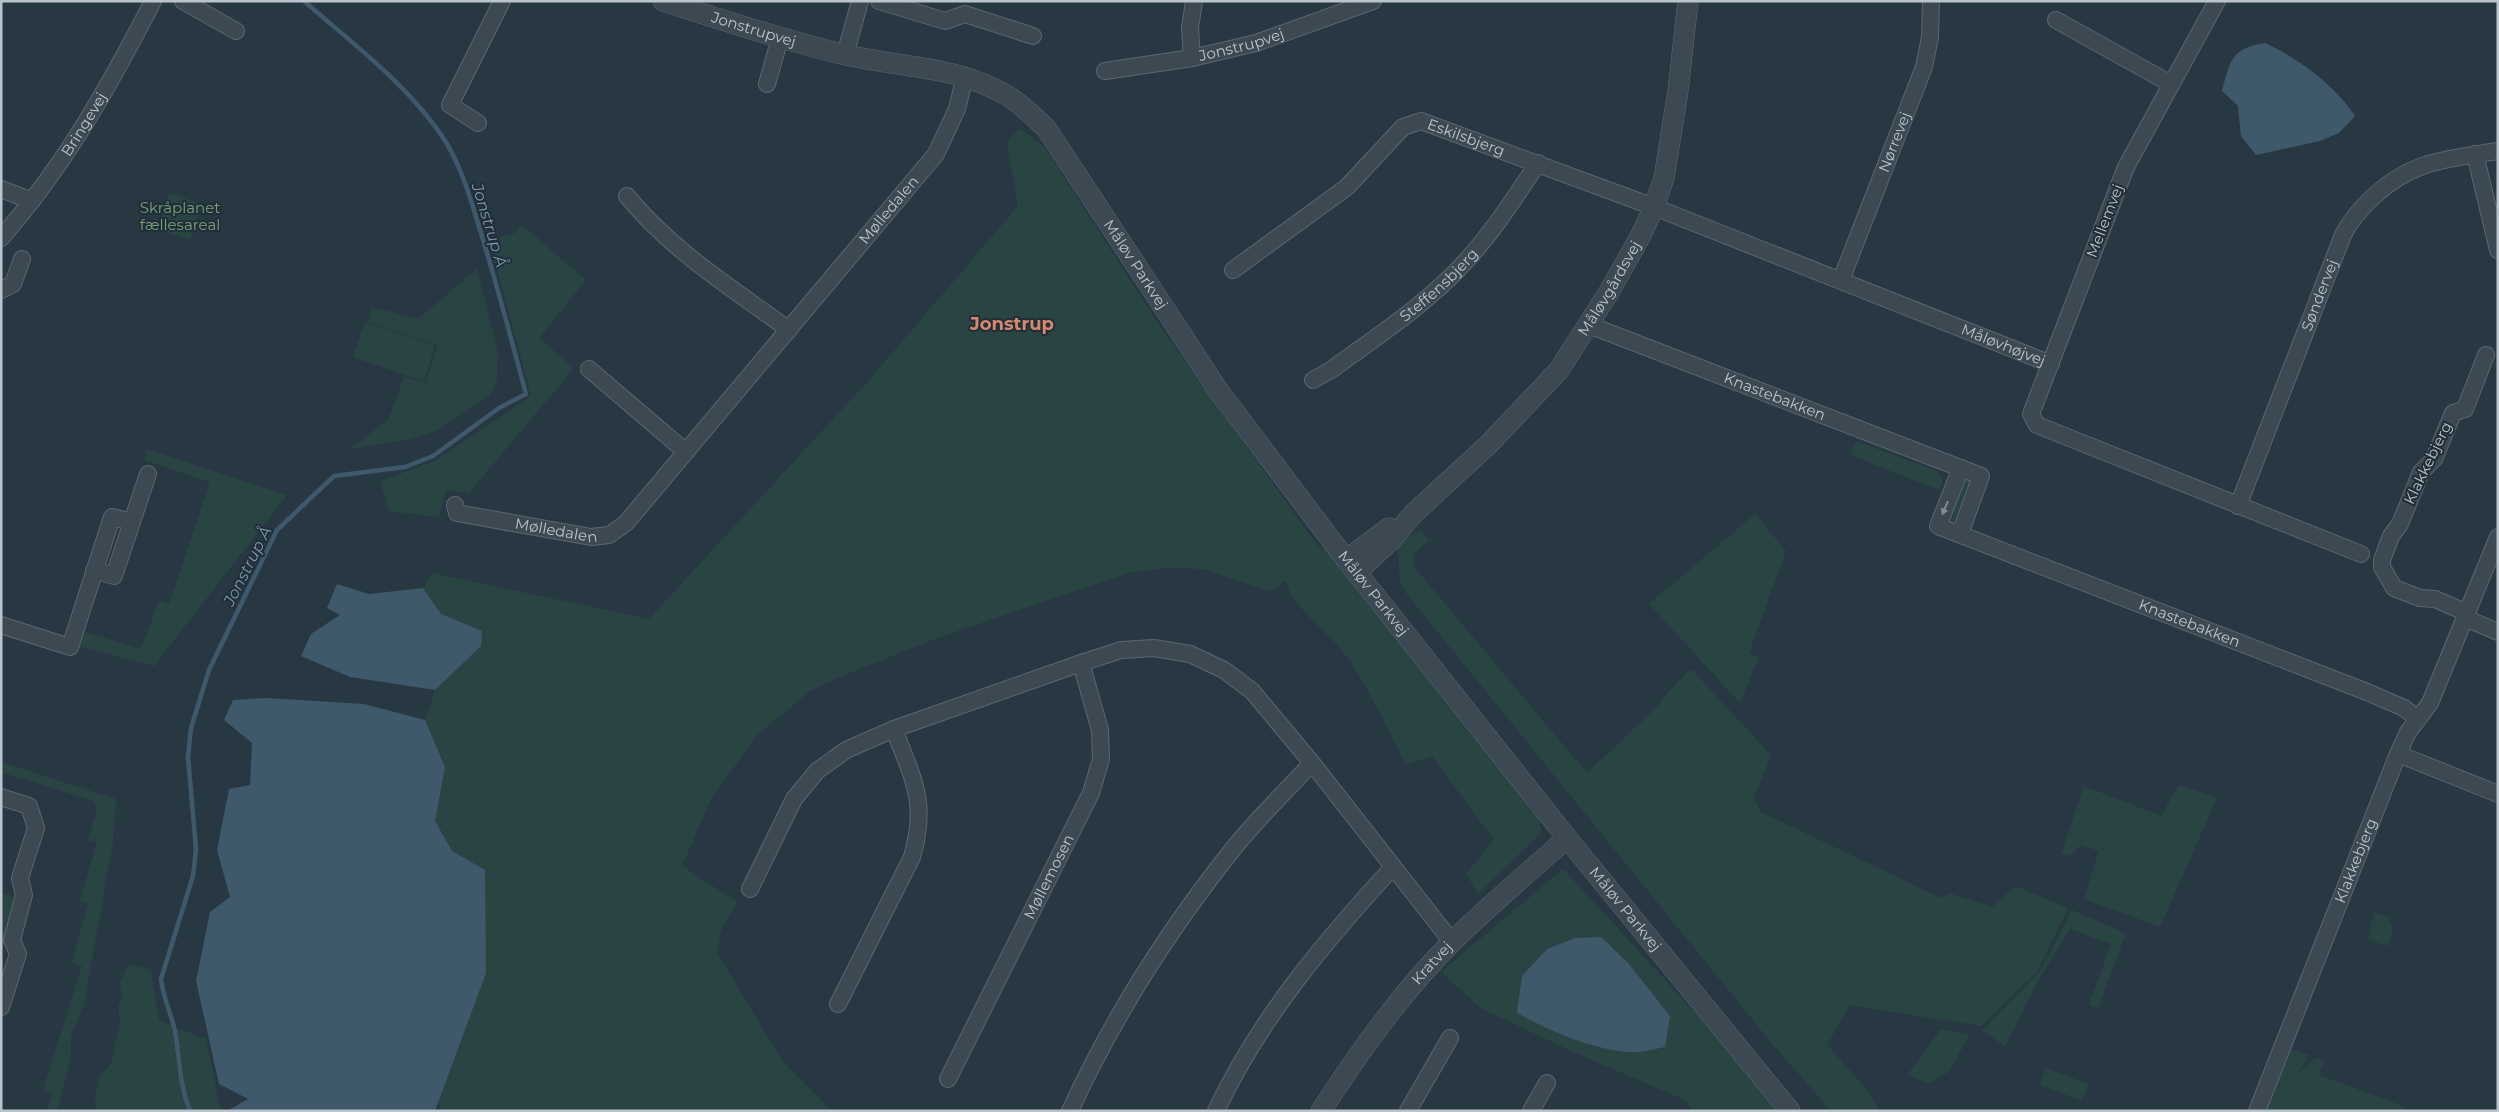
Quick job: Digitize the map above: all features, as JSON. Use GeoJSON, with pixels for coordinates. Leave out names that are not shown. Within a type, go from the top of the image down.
{"type":"FeatureCollection","features":[{"type":"Feature","properties":{"kind":"street","name":"Bringevej"},"geometry":{"type":"LineString","coordinates":[[1,238],[32,201],[87,122],[110,83],[153,1]]}},
{"type":"Feature","properties":{"kind":"street"},"geometry":{"type":"LineString","coordinates":[[183,1],[236,31]]}},
{"type":"Feature","properties":{"kind":"street"},"geometry":{"type":"LineString","coordinates":[[478,123],[450,105],[502,1]]}},
{"type":"Feature","properties":{"kind":"street","name":"Jonstrupvej"},"geometry":{"type":"LineString","coordinates":[[663,1],[780,38],[845,55],[924,67],[965,76]]}},
{"type":"Feature","properties":{"kind":"street"},"geometry":{"type":"LineString","coordinates":[[845,55],[860,1]]}},
{"type":"Feature","properties":{"kind":"street"},"geometry":{"type":"LineString","coordinates":[[879,1],[946,21],[965,14],[1033,36]]}},
{"type":"Feature","properties":{"kind":"street"},"geometry":{"type":"LineString","coordinates":[[1192,58],[1190,28],[1194,1]]}},
{"type":"Feature","properties":{"kind":"street","name":"Jonstrupvej"},"geometry":{"type":"LineString","coordinates":[[1105,71],[1192,58],[1256,42],[1373,1]]}},
{"type":"Feature","properties":{"kind":"street","name":"Måløvgårdsvej"},"geometry":{"type":"LineString","coordinates":[[1352,566],[1384,531],[1413,514],[1489,444],[1559,370],[1589,325],[1641,235],[1654,207],[1668,157],[1678,91],[1688,1]]}},
{"type":"Feature","properties":{"kind":"street","name":"Nørrevej"},"geometry":{"type":"LineString","coordinates":[[1841,280],[1924,67],[1930,37],[1931,1]]}},
{"type":"Feature","properties":{"kind":"street","name":"Mellemvej"},"geometry":{"type":"LineString","coordinates":[[2051,364],[2126,168],[2217,1]]}},
{"type":"Feature","properties":{"kind":"street"},"geometry":{"type":"LineString","coordinates":[[2056,20],[2171,84]]}},
{"type":"Feature","properties":{"kind":"street"},"geometry":{"type":"LineString","coordinates":[[766,84],[780,38]]}},
{"type":"Feature","properties":{"kind":"street","name":"Mølledalen"},"geometry":{"type":"LineString","coordinates":[[456,505],[457,513],[591,536],[610,534],[626,523],[936,154],[957,109],[965,76]]}},
{"type":"Feature","properties":{"kind":"street","name":"Måløv Parkvej"},"geometry":{"type":"LineString","coordinates":[[965,76],[1011,98],[1046,128],[1218,390],[1352,566],[1567,838],[1790,1111]]}},
{"type":"Feature","properties":{"kind":"street","name":"Eskilsbjerg"},"geometry":{"type":"LineString","coordinates":[[1234,270],[1347,187],[1403,127],[1421,121],[1654,207]]}},
{"type":"Feature","properties":{"kind":"street","name":"Søndervej"},"geometry":{"type":"LineString","coordinates":[[2238,506],[2347,225],[2358,210],[2392,179],[2410,170],[2438,160],[2498,151]]}},
{"type":"Feature","properties":{"kind":"street"},"geometry":{"type":"LineString","coordinates":[[2475,154],[2498,250]]}},
{"type":"Feature","properties":{"kind":"street","name":"Steffensbjerg"},"geometry":{"type":"LineString","coordinates":[[1313,380],[1331,370],[1437,290],[1465,262],[1497,223],[1538,163]]}},
{"type":"Feature","properties":{"kind":"street"},"geometry":{"type":"LineString","coordinates":[[1,189],[32,201]]}},
{"type":"Feature","properties":{"kind":"street"},"geometry":{"type":"LineString","coordinates":[[627,196],[651,224],[683,253],[789,330]]}},
{"type":"Feature","properties":{"kind":"street","name":"Måløvhøjvej"},"geometry":{"type":"LineString","coordinates":[[1654,207],[2051,364],[2031,414],[2037,425],[2360,554]]}},
{"type":"Feature","properties":{"kind":"street"},"geometry":{"type":"LineString","coordinates":[[1,290],[14,284],[22,259]]}},
{"type":"Feature","properties":{"kind":"street","name":"Knastebakken"},"geometry":{"type":"LineString","coordinates":[[1589,325],[1981,476],[1960,534]]}},
{"type":"Feature","properties":{"kind":"street","name":"Klakkebjerg"},"geometry":{"type":"LineString","coordinates":[[2486,355],[2465,409],[2453,413],[2434,459],[2421,472],[2400,524],[2391,536],[2382,560],[2382,567],[2394,588],[2420,598],[2435,599],[2498,632]]}},
{"type":"Feature","properties":{"kind":"street"},"geometry":{"type":"LineString","coordinates":[[589,368],[686,452]]}},
{"type":"Feature","properties":{"kind":"street","name":"Knastebakken"},"geometry":{"type":"LineString","coordinates":[[1960,468],[1938,526],[2367,692],[2404,708],[2418,719]]}},
{"type":"Feature","properties":{"kind":"street"},"geometry":{"type":"LineString","coordinates":[[1,626],[70,647],[112,516],[132,522],[148,474]]}},
{"type":"Feature","properties":{"kind":"street","name":"Klakkebjerg"},"geometry":{"type":"LineString","coordinates":[[2257,1111],[2398,754],[2408,732],[2430,703],[2498,537]]}},
{"type":"Feature","properties":{"kind":"street"},"geometry":{"type":"LineString","coordinates":[[750,888],[794,799],[817,771],[846,750],[894,729],[1081,663],[1121,650],[1154,648],[1190,654],[1224,670],[1252,691],[1452,942]]}},
{"type":"Feature","properties":{"kind":"street","name":"Møllemosen"},"geometry":{"type":"LineString","coordinates":[[948,1079],[1091,793],[1101,759],[1100,730],[1081,663]]}},
{"type":"Feature","properties":{"kind":"street"},"geometry":{"type":"LineString","coordinates":[[838,1004],[912,857],[919,832],[920,809],[915,786],[894,729]]}},
{"type":"Feature","properties":{"kind":"street"},"geometry":{"type":"LineString","coordinates":[[2398,754],[2498,794]]}},
{"type":"Feature","properties":{"kind":"street"},"geometry":{"type":"LineString","coordinates":[[1070,1111],[1097,1053],[1135,987],[1184,914],[1238,843],[1312,764]]}},
{"type":"Feature","properties":{"kind":"street"},"geometry":{"type":"LineString","coordinates":[[1,797],[29,806],[36,828],[20,878],[24,895],[12,940],[18,954],[3,998]]}},
{"type":"Feature","properties":{"kind":"street","name":"Kratvej"},"geometry":{"type":"LineString","coordinates":[[1321,1111],[1354,1060],[1385,1019],[1452,942],[1567,838]]}},
{"type":"Feature","properties":{"kind":"street"},"geometry":{"type":"LineString","coordinates":[[1216,1111],[1256,1037],[1289,990],[1339,925],[1393,867]]}},
{"type":"Feature","properties":{"kind":"street"},"geometry":{"type":"LineString","coordinates":[[1408,1111],[1450,1038]]}},
{"type":"Feature","properties":{"kind":"street"},"geometry":{"type":"LineString","coordinates":[[1531,1111],[1547,1084]]}},
{"type":"Feature","properties":{"kind":"green space"},"geometry":{"type":"Polygon","coordinates":[[[1019,128],[1042,145],[1052,158],[1157,322],[1317,545],[1327,551],[1528,805],[1530,811],[1538,812],[1541,833],[1478,894],[1466,874],[1494,840],[1432,756],[1406,765],[1358,673],[1334,641],[1298,604],[1285,581],[1270,592],[1204,569],[1169,568],[1132,572],[937,638],[840,677],[809,692],[758,734],[711,799],[682,866],[737,902],[721,931],[717,953],[783,1062],[832,1111],[440,1111],[436,1080],[443,836],[435,821],[445,767],[425,720],[435,690],[481,646],[441,614],[423,588],[432,573],[649,619],[870,379],[1018,206],[1007,142],[1019,128]]]}},
{"type":"Feature","properties":{"kind":"green space","name":"Skråplanet fællesareal"},"geometry":{"type":"Polygon","coordinates":[[[169,193],[202,204],[190,240],[157,229],[169,193]]]}},
{"type":"Feature","properties":{"kind":"green space"},"geometry":{"type":"Polygon","coordinates":[[[522,225],[586,280],[539,338],[574,368],[469,493],[446,490],[439,517],[389,511],[380,481],[435,461],[531,396],[494,257],[501,237],[515,233],[522,225]]]}},
{"type":"Feature","properties":{"kind":"green space"},"geometry":{"type":"Polygon","coordinates":[[[477,269],[498,353],[497,380],[490,395],[436,431],[410,439],[350,449],[388,420],[404,377],[426,383],[438,345],[368,322],[372,307],[418,319],[477,269]]]}},
{"type":"Feature","properties":{"kind":"green space"},"geometry":{"type":"Polygon","coordinates":[[[365,322],[435,345],[424,381],[353,357],[365,322]]]}},
{"type":"Feature","properties":{"kind":"green space"},"geometry":{"type":"Polygon","coordinates":[[[1856,441],[1937,471],[1943,480],[1939,490],[1850,455],[1856,441]]]}},
{"type":"Feature","properties":{"kind":"green space"},"geometry":{"type":"Polygon","coordinates":[[[146,449],[287,495],[154,666],[78,646],[81,631],[141,649],[159,601],[169,604],[210,482],[145,460],[146,449]]]}},
{"type":"Feature","properties":{"kind":"green space"},"geometry":{"type":"Polygon","coordinates":[[[1964,476],[1971,479],[1972,485],[1956,522],[1949,519],[1964,476]]]}},
{"type":"Feature","properties":{"kind":"green space"},"geometry":{"type":"Polygon","coordinates":[[[1755,514],[1786,551],[1749,653],[1759,657],[1740,703],[1649,604],[1755,514]]]}},
{"type":"Feature","properties":{"kind":"green space"},"geometry":{"type":"Polygon","coordinates":[[[1420,529],[1429,540],[1413,555],[1415,568],[1587,773],[1659,705],[1662,699],[1691,669],[1771,755],[1754,798],[1761,812],[1941,898],[1949,893],[1992,907],[2015,886],[2068,908],[2038,970],[1981,1026],[1850,1005],[1827,1045],[1870,1093],[1879,1111],[1831,1111],[1769,1040],[1406,593],[1400,582],[1397,545],[1420,529]]]}},
{"type":"Feature","properties":{"kind":"green space"},"geometry":{"type":"Polygon","coordinates":[[[1,762],[116,799],[113,842],[84,1004],[71,1035],[71,1055],[57,1111],[47,1111],[53,1094],[43,1090],[82,966],[72,962],[88,904],[80,901],[97,842],[88,840],[97,811],[94,801],[1,772],[1,762]]]}},
{"type":"Feature","properties":{"kind":"green space"},"geometry":{"type":"Polygon","coordinates":[[[2179,785],[2217,798],[2160,927],[2084,899],[2099,851],[2080,845],[2072,856],[2061,854],[2084,786],[2161,816],[2179,785]]]}},
{"type":"Feature","properties":{"kind":"green space"},"geometry":{"type":"Polygon","coordinates":[[[1563,869],[1714,1033],[1781,1111],[1692,1111],[1685,1100],[1571,1051],[1481,1008],[1441,972],[1563,869]]]}},
{"type":"Feature","properties":{"kind":"green space"},"geometry":{"type":"Polygon","coordinates":[[[1,893],[20,898],[5,944],[1,942],[1,893]]]}},
{"type":"Feature","properties":{"kind":"green space"},"geometry":{"type":"Polygon","coordinates":[[[2072,910],[2126,933],[2098,1008],[2089,1005],[2111,944],[2070,929],[2038,981],[2005,1047],[1982,1030],[2041,970],[2072,910]]]}},
{"type":"Feature","properties":{"kind":"green space"},"geometry":{"type":"Polygon","coordinates":[[[2374,912],[2391,918],[2389,923],[2394,927],[2387,946],[2368,939],[2374,912]]]}},
{"type":"Feature","properties":{"kind":"green space"},"geometry":{"type":"Polygon","coordinates":[[[128,965],[151,969],[159,1021],[206,1039],[221,1111],[96,1111],[95,1094],[101,1074],[111,1064],[120,1021],[118,1007],[123,995],[119,985],[128,965]]]}},
{"type":"Feature","properties":{"kind":"green space"},"geometry":{"type":"Polygon","coordinates":[[[1941,1029],[1970,1035],[1948,1072],[1929,1084],[1907,1075],[1941,1029]]]}},
{"type":"Feature","properties":{"kind":"green space"},"geometry":{"type":"Polygon","coordinates":[[[2289,1049],[2309,1055],[2299,1072],[2316,1058],[2324,1060],[2319,1075],[2406,1107],[2405,1111],[2264,1111],[2289,1049]]]}},
{"type":"Feature","properties":{"kind":"green space"},"geometry":{"type":"Polygon","coordinates":[[[2046,1068],[2088,1084],[2082,1101],[2040,1085],[2046,1068]]]}},
{"type":"Feature","properties":{"kind":"water"},"geometry":{"type":"Polygon","coordinates":[[[2265,43],[2290,56],[2315,74],[2347,105],[2355,116],[2339,133],[2320,141],[2256,155],[2241,136],[2238,106],[2222,91],[2230,64],[2239,52],[2245,48],[2265,43]]]}},
{"type":"Feature","properties":{"kind":"water"},"geometry":{"type":"Polygon","coordinates":[[[337,584],[369,594],[423,588],[441,614],[482,631],[481,646],[435,690],[350,677],[301,656],[311,634],[340,615],[327,608],[337,584]]]}},
{"type":"Feature","properties":{"kind":"water"},"geometry":{"type":"Polygon","coordinates":[[[266,698],[364,704],[425,720],[445,767],[435,821],[452,851],[485,870],[486,973],[435,1111],[227,1111],[248,1099],[219,1084],[196,981],[210,912],[230,897],[217,850],[229,789],[250,785],[252,743],[224,720],[233,700],[266,698]]]}},
{"type":"Feature","properties":{"kind":"water"},"geometry":{"type":"Polygon","coordinates":[[[1601,937],[1628,963],[1670,1016],[1665,1047],[1634,1052],[1600,1047],[1571,1038],[1517,1013],[1522,976],[1547,949],[1575,938],[1601,937]]]}},
{"type":"Feature","properties":{"kind":"waterway","name":"Jonstrup Å"},"geometry":{"type":"LineString","coordinates":[[190,1111],[182,1081],[175,1031],[163,993],[161,979],[193,876],[196,849],[188,757],[191,728],[209,670],[277,530],[334,476],[405,467],[433,456],[499,408],[526,394],[473,207],[452,152],[416,102],[380,67],[304,1]]}},
{"type":"Feature","properties":{"kind":"district","name":"Jonstrup"},"geometry":{"type":"Point","coordinates":[1012,324]}}]}
